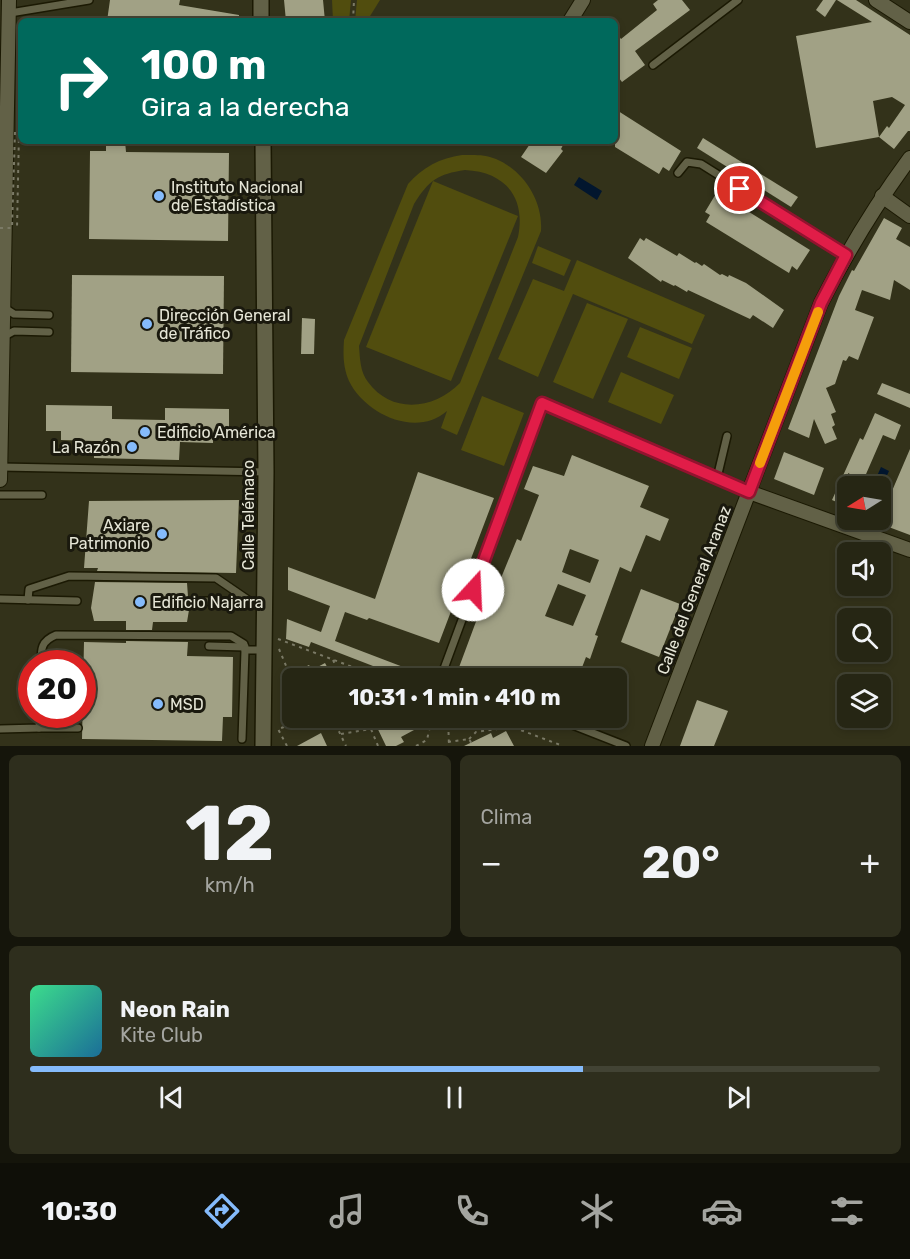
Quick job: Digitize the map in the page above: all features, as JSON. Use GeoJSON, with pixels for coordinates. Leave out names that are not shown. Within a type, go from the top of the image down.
{"type":"FeatureCollection","features":[{"type":"Feature","properties":{"kind":"street"},"geometry":{"type":"LineString","coordinates":[[3,0],[8,53]]}},
{"type":"Feature","properties":{"kind":"street"},"geometry":{"type":"LineString","coordinates":[[261,0],[261,18]]}},
{"type":"Feature","properties":{"kind":"street"},"geometry":{"type":"LineString","coordinates":[[572,18],[583,0]]}},
{"type":"Feature","properties":{"kind":"street"},"geometry":{"type":"LineString","coordinates":[[876,0],[910,22]]}},
{"type":"Feature","properties":{"kind":"street"},"geometry":{"type":"LineString","coordinates":[[0,480],[10,6]]}},
{"type":"Feature","properties":{"kind":"street","name":"Calle Telémaco"},"geometry":{"type":"LineString","coordinates":[[263,144],[266,472],[258,602],[269,642],[263,746]]}},
{"type":"Feature","properties":{"kind":"street","name":"Calle del General Aranaz"},"geometry":{"type":"LineString","coordinates":[[652,746],[821,303],[846,255],[882,196],[910,158]]}},
{"type":"Feature","properties":{"kind":"street"},"geometry":{"type":"LineString","coordinates":[[882,196],[910,216]]}},
{"type":"Feature","properties":{"kind":"street"},"geometry":{"type":"LineString","coordinates":[[749,492],[910,550]]}},
{"type":"Feature","properties":{"kind":"lane"},"geometry":{"type":"LineString","coordinates":[[10,6],[89,0]]}},
{"type":"Feature","properties":{"kind":"lane"},"geometry":{"type":"LineString","coordinates":[[653,65],[738,0]]}},
{"type":"Feature","properties":{"kind":"lane"},"geometry":{"type":"LineString","coordinates":[[678,174],[687,162],[700,164],[846,255]]}},
{"type":"Feature","properties":{"kind":"lane"},"geometry":{"type":"LineString","coordinates":[[3,307],[14,314],[50,315]]}},
{"type":"Feature","properties":{"kind":"lane"},"geometry":{"type":"LineString","coordinates":[[3,337],[14,331],[49,332]]}},
{"type":"Feature","properties":{"kind":"lane"},"geometry":{"type":"LineString","coordinates":[[444,668],[542,403],[749,492]]}},
{"type":"Feature","properties":{"kind":"lane"},"geometry":{"type":"LineString","coordinates":[[717,478],[727,436]]}},
{"type":"Feature","properties":{"kind":"lane"},"geometry":{"type":"LineString","coordinates":[[0,467],[266,472]]}},
{"type":"Feature","properties":{"kind":"lane"},"geometry":{"type":"LineString","coordinates":[[0,495],[42,495]]}},
{"type":"Feature","properties":{"kind":"lane"},"geometry":{"type":"LineString","coordinates":[[28,600],[29,589],[69,576],[216,578],[258,602]]}},
{"type":"Feature","properties":{"kind":"lane"},"geometry":{"type":"LineString","coordinates":[[0,599],[77,601]]}},
{"type":"Feature","properties":{"kind":"lane"},"geometry":{"type":"LineString","coordinates":[[201,601],[258,602]]}},
{"type":"Feature","properties":{"kind":"lane"},"geometry":{"type":"LineString","coordinates":[[41,650],[41,646],[47,639],[56,636],[231,636],[244,644],[245,648],[242,739]]}},
{"type":"Feature","properties":{"kind":"lane"},"geometry":{"type":"LineString","coordinates":[[209,646],[245,648],[269,642]]}},
{"type":"Feature","properties":{"kind":"lane"},"geometry":{"type":"LineString","coordinates":[[0,729],[39,728]]}},
{"type":"Feature","properties":{"kind":"lane"},"geometry":{"type":"LineString","coordinates":[[580,728],[626,746]]}},
{"type":"Feature","properties":{"kind":"path"},"geometry":{"type":"LineString","coordinates":[[353,18],[354,0]]}},
{"type":"Feature","properties":{"kind":"path"},"geometry":{"type":"LineString","coordinates":[[0,228],[12,228],[15,132],[18,132]]}},
{"type":"Feature","properties":{"kind":"path"},"geometry":{"type":"LineString","coordinates":[[17,228],[19,144]]}},
{"type":"Feature","properties":{"kind":"path"},"geometry":{"type":"LineString","coordinates":[[269,642],[355,668]]}},
{"type":"Feature","properties":{"kind":"path"},"geometry":{"type":"LineString","coordinates":[[269,642],[278,649],[287,668]]}},
{"type":"Feature","properties":{"kind":"path"},"geometry":{"type":"LineString","coordinates":[[333,660],[337,668]]}},
{"type":"Feature","properties":{"kind":"path"},"geometry":{"type":"LineString","coordinates":[[282,727],[278,729],[286,746]]}},
{"type":"Feature","properties":{"kind":"path"},"geometry":{"type":"LineString","coordinates":[[338,728],[346,746]]}},
{"type":"Feature","properties":{"kind":"path"},"geometry":{"type":"LineString","coordinates":[[416,746],[427,740],[430,728]]}},
{"type":"Feature","properties":{"kind":"path"},"geometry":{"type":"LineString","coordinates":[[448,728],[448,744],[469,739],[476,732],[505,728]]}},
{"type":"Feature","properties":{"kind":"path"},"geometry":{"type":"LineString","coordinates":[[515,728],[563,746]]}},
{"type":"Feature","properties":{"kind":"path"},"geometry":{"type":"LineString","coordinates":[[341,734],[371,729],[378,746]]}},
{"type":"Feature","properties":{"kind":"path"},"geometry":{"type":"LineString","coordinates":[[469,739],[472,746]]}},
{"type":"Feature","properties":{"kind":"shaded area"},"geometry":{"type":"Polygon","coordinates":[[[332,0],[351,0],[349,18],[333,18],[332,0]]]}},
{"type":"Feature","properties":{"kind":"shaded area"},"geometry":{"type":"Polygon","coordinates":[[[357,0],[380,0],[369,18],[355,18],[357,0]]]}},
{"type":"Feature","properties":{"kind":"shaded area"},"geometry":{"type":"Polygon","coordinates":[[[454,156],[488,156],[506,164],[530,188],[541,220],[541,231],[457,435],[441,428],[447,411],[435,419],[421,422],[407,422],[379,412],[357,393],[349,381],[344,355],[344,340],[408,184],[426,168],[454,156]],[[465,170],[441,176],[424,189],[414,204],[359,346],[365,378],[378,393],[389,400],[401,404],[426,403],[450,392],[460,383],[518,237],[520,223],[516,199],[502,182],[479,172],[465,170]]]}},
{"type":"Feature","properties":{"kind":"shaded area"},"geometry":{"type":"Polygon","coordinates":[[[433,181],[518,216],[451,381],[366,347],[433,181]]]}},
{"type":"Feature","properties":{"kind":"shaded area"},"geometry":{"type":"Polygon","coordinates":[[[538,246],[571,260],[564,276],[532,263],[538,246]]]}},
{"type":"Feature","properties":{"kind":"shaded area"},"geometry":{"type":"Polygon","coordinates":[[[577,260],[705,315],[692,344],[573,294],[538,377],[498,359],[533,279],[564,291],[577,260]]]}},
{"type":"Feature","properties":{"kind":"shaded area"},"geometry":{"type":"Polygon","coordinates":[[[587,303],[628,319],[593,399],[553,382],[587,303]]]}},
{"type":"Feature","properties":{"kind":"shaded area"},"geometry":{"type":"Polygon","coordinates":[[[640,327],[692,348],[679,379],[627,357],[640,327]]]}},
{"type":"Feature","properties":{"kind":"shaded area"},"geometry":{"type":"Polygon","coordinates":[[[621,372],[674,395],[661,424],[608,402],[621,372]]]}},
{"type":"Feature","properties":{"kind":"shaded area"},"geometry":{"type":"Polygon","coordinates":[[[482,396],[524,413],[504,466],[461,450],[482,396]]]}},
{"type":"Feature","properties":{"kind":"water"},"geometry":{"type":"Polygon","coordinates":[[[579,177],[602,191],[597,200],[574,185],[579,177]]]}},
{"type":"Feature","properties":{"kind":"water"},"geometry":{"type":"Polygon","coordinates":[[[881,467],[889,471],[887,476],[877,476],[881,467]]]}},
{"type":"Feature","properties":{"kind":"building"},"geometry":{"type":"Polygon","coordinates":[[[110,0],[180,0],[179,5],[239,15],[239,18],[107,18],[110,0]]]}},
{"type":"Feature","properties":{"kind":"building"},"geometry":{"type":"Polygon","coordinates":[[[284,0],[323,0],[325,18],[286,18],[284,0]]]}},
{"type":"Feature","properties":{"kind":"building"},"geometry":{"type":"Polygon","coordinates":[[[658,0],[682,0],[690,10],[635,51],[645,65],[622,82],[618,77],[618,35],[621,39],[657,10],[653,4],[658,0]]]}},
{"type":"Feature","properties":{"kind":"building"},"geometry":{"type":"Polygon","coordinates":[[[823,0],[836,0],[825,17],[816,10],[823,0]]]}},
{"type":"Feature","properties":{"kind":"building"},"geometry":{"type":"Polygon","coordinates":[[[837,0],[856,0],[910,35],[910,131],[894,149],[879,137],[816,148],[796,36],[872,22],[837,0]],[[892,97],[873,101],[879,137],[887,126],[889,128],[905,105],[892,97]]]}},
{"type":"Feature","properties":{"kind":"building"},"geometry":{"type":"Polygon","coordinates":[[[618,111],[681,151],[669,171],[663,167],[659,174],[615,147],[615,144],[618,144],[618,111]]]}},
{"type":"Feature","properties":{"kind":"building"},"geometry":{"type":"Polygon","coordinates":[[[703,138],[798,197],[791,207],[697,148],[703,138]]]}},
{"type":"Feature","properties":{"kind":"building","name":"Instituto Nacional de Estadística"},"geometry":{"type":"Polygon","coordinates":[[[106,144],[125,144],[126,152],[229,153],[228,241],[89,239],[90,151],[106,151],[106,144]]]}},
{"type":"Feature","properties":{"kind":"building"},"geometry":{"type":"Polygon","coordinates":[[[530,144],[564,144],[561,149],[563,151],[546,173],[521,157],[530,144]]]}},
{"type":"Feature","properties":{"kind":"building"},"geometry":{"type":"Polygon","coordinates":[[[717,192],[810,250],[797,270],[792,266],[789,273],[706,222],[710,215],[705,212],[717,192]]]}},
{"type":"Feature","properties":{"kind":"building"},"geometry":{"type":"Polygon","coordinates":[[[884,218],[902,228],[896,239],[910,247],[910,290],[894,280],[890,300],[862,290],[855,310],[874,317],[858,360],[849,356],[846,361],[843,360],[835,384],[826,388],[836,412],[831,414],[835,425],[832,427],[837,439],[825,444],[814,419],[809,438],[788,429],[839,296],[884,218]]]}},
{"type":"Feature","properties":{"kind":"building"},"geometry":{"type":"Polygon","coordinates":[[[640,238],[644,241],[646,238],[677,256],[679,253],[695,263],[702,266],[704,264],[720,275],[728,277],[729,275],[746,283],[784,310],[773,328],[753,315],[750,319],[688,290],[687,292],[662,280],[661,282],[628,258],[640,238]]]}},
{"type":"Feature","properties":{"kind":"building","name":"Dirección General de Tráfico"},"geometry":{"type":"Polygon","coordinates":[[[72,275],[224,276],[223,374],[71,372],[72,275]]]}},
{"type":"Feature","properties":{"kind":"building"},"geometry":{"type":"Polygon","coordinates":[[[302,318],[315,319],[314,354],[301,354],[302,318]]]}},
{"type":"Feature","properties":{"kind":"building"},"geometry":{"type":"Polygon","coordinates":[[[882,383],[910,394],[910,408],[877,394],[882,383]]]}},
{"type":"Feature","properties":{"kind":"building","name":"Edificio América"},"geometry":{"type":"Polygon","coordinates":[[[46,405],[112,406],[112,419],[165,420],[165,408],[229,409],[229,434],[213,434],[213,443],[180,442],[179,460],[94,458],[94,441],[61,440],[61,431],[46,431],[46,405]]]}},
{"type":"Feature","properties":{"kind":"building"},"geometry":{"type":"Polygon","coordinates":[[[875,413],[901,425],[895,440],[883,435],[865,476],[854,476],[848,473],[848,476],[843,476],[860,438],[863,440],[875,413]]]}},
{"type":"Feature","properties":{"kind":"building"},"geometry":{"type":"Polygon","coordinates":[[[910,449],[910,535],[891,528],[891,493],[910,449]]]}},
{"type":"Feature","properties":{"kind":"building"},"geometry":{"type":"Polygon","coordinates":[[[784,452],[824,468],[814,495],[774,479],[784,452]]]}},
{"type":"Feature","properties":{"kind":"building"},"geometry":{"type":"Polygon","coordinates":[[[572,455],[649,486],[640,507],[669,519],[660,541],[646,535],[631,572],[620,567],[595,635],[598,636],[590,659],[586,657],[582,668],[459,668],[487,592],[494,595],[517,539],[521,541],[539,495],[524,489],[533,466],[564,476],[572,455]],[[570,549],[562,572],[590,583],[599,560],[570,549]],[[558,584],[545,616],[573,626],[586,595],[558,584]]]}},
{"type":"Feature","properties":{"kind":"building"},"geometry":{"type":"Polygon","coordinates":[[[418,472],[494,498],[439,643],[369,618],[367,620],[345,612],[335,641],[406,668],[378,668],[311,642],[309,647],[286,639],[287,619],[321,632],[330,606],[288,590],[288,567],[375,599],[418,472]]]}},
{"type":"Feature","properties":{"kind":"building"},"geometry":{"type":"Polygon","coordinates":[[[837,489],[837,502],[832,500],[837,489]]]}},
{"type":"Feature","properties":{"kind":"building","name":"Axiare Patrimonio"},"geometry":{"type":"Polygon","coordinates":[[[239,500],[236,573],[97,571],[98,568],[84,568],[89,501],[239,500]]]}},
{"type":"Feature","properties":{"kind":"building","name":"Edificio Najarra"},"geometry":{"type":"Polygon","coordinates":[[[95,582],[187,583],[189,610],[187,622],[153,622],[152,630],[126,630],[126,621],[94,621],[91,608],[95,582]]]}},
{"type":"Feature","properties":{"kind":"building"},"geometry":{"type":"Polygon","coordinates":[[[641,589],[680,604],[659,657],[621,642],[641,589]]]}},
{"type":"Feature","properties":{"kind":"building","name":"MSD"},"geometry":{"type":"Polygon","coordinates":[[[126,641],[188,642],[187,656],[233,657],[232,717],[223,717],[222,741],[82,739],[82,728],[96,728],[96,650],[84,650],[84,642],[126,643],[126,641]]]}},
{"type":"Feature","properties":{"kind":"building"},"geometry":{"type":"Polygon","coordinates":[[[325,663],[328,668],[316,668],[325,663]]]}},
{"type":"Feature","properties":{"kind":"building"},"geometry":{"type":"Polygon","coordinates":[[[697,700],[728,711],[714,746],[680,746],[697,700]]]}},
{"type":"Feature","properties":{"kind":"building"},"geometry":{"type":"Polygon","coordinates":[[[377,728],[413,728],[414,730],[401,737],[404,742],[396,746],[386,746],[377,728]]]}},
{"type":"Feature","properties":{"kind":"building"},"geometry":{"type":"Polygon","coordinates":[[[506,731],[514,746],[464,746],[491,733],[493,738],[506,731]]]}},
{"type":"Feature","properties":{"kind":"building"},"geometry":{"type":"Polygon","coordinates":[[[321,733],[327,746],[297,746],[321,733]]]}},
{"type":"Feature","properties":{"kind":"slow traffic"},"geometry":{"type":"LineString","coordinates":[[760,463],[818,312]]}},
{"type":"Feature","properties":{"kind":"place","name":"Instituto Nacional de Estadística"},"geometry":{"type":"Point","coordinates":[159,196]}},
{"type":"Feature","properties":{"kind":"place","name":"Dirección General de Tráfico"},"geometry":{"type":"Point","coordinates":[147,324]}},
{"type":"Feature","properties":{"kind":"place","name":"Edificio América"},"geometry":{"type":"Point","coordinates":[145,432]}},
{"type":"Feature","properties":{"kind":"place","name":"La Razón"},"geometry":{"type":"Point","coordinates":[132,447]}},
{"type":"Feature","properties":{"kind":"place","name":"Axiare Patrimonio"},"geometry":{"type":"Point","coordinates":[162,534]}},
{"type":"Feature","properties":{"kind":"place","name":"Edificio Najarra"},"geometry":{"type":"Point","coordinates":[140,602]}},
{"type":"Feature","properties":{"kind":"place","name":"MSD"},"geometry":{"type":"Point","coordinates":[158,704]}},
{"type":"Feature","properties":{"kind":"route"},"geometry":{"type":"LineString","coordinates":[[473,590],[542,403],[749,492],[821,303],[846,255],[740,189]]}}]}
